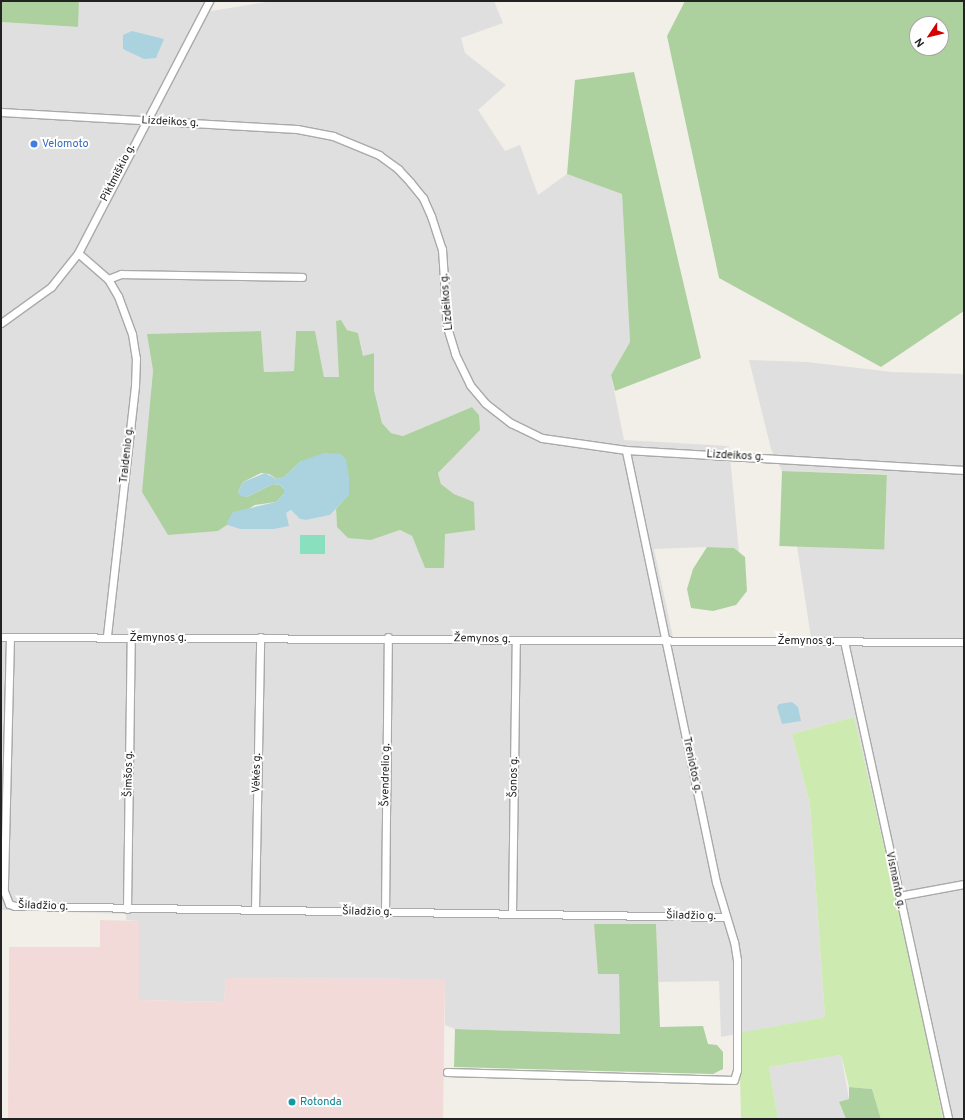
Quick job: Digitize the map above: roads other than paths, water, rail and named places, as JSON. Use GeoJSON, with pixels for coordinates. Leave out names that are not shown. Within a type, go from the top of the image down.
{"type":"FeatureCollection","features":[{"type":"Feature","properties":{"kind":"street","name":"Piktmiškio g."},"geometry":{"type":"LineString","coordinates":[[1,323],[51,287],[78,253],[145,121],[209,1]]}},
{"type":"Feature","properties":{"kind":"street","name":"Lizdeikos g."},"geometry":{"type":"LineString","coordinates":[[1,112],[297,129],[333,136],[379,155],[398,168],[410,182],[423,198],[431,216],[442,249],[447,327],[455,354],[467,379],[485,403],[511,423],[542,438],[626,450],[964,470]]}},
{"type":"Feature","properties":{"kind":"street","name":"Traidenio g."},"geometry":{"type":"LineString","coordinates":[[78,253],[108,279],[126,313],[136,358],[135,386],[107,636]]}},
{"type":"Feature","properties":{"kind":"street"},"geometry":{"type":"LineString","coordinates":[[108,279],[121,274],[302,277]]}},
{"type":"Feature","properties":{"kind":"street","name":"Treniotos g."},"geometry":{"type":"LineString","coordinates":[[447,1072],[734,1080],[737,1070],[736,960],[725,917],[626,450]]}},
{"type":"Feature","properties":{"kind":"street","name":"Žemynos g."},"geometry":{"type":"LineString","coordinates":[[1,637],[107,636],[131,639],[388,637],[516,640],[964,642]]}},
{"type":"Feature","properties":{"kind":"street","name":"Šiladžio g."},"geometry":{"type":"LineString","coordinates":[[10,637],[4,891],[9,904],[14,906],[127,909],[255,909],[385,913],[512,913],[725,917]]}},
{"type":"Feature","properties":{"kind":"street","name":"Vėkės g."},"geometry":{"type":"LineString","coordinates":[[255,909],[260,637]]}},
{"type":"Feature","properties":{"kind":"street","name":"Švendrelio g."},"geometry":{"type":"LineString","coordinates":[[385,913],[388,637]]}},
{"type":"Feature","properties":{"kind":"street","name":"Šimšos g."},"geometry":{"type":"LineString","coordinates":[[127,909],[131,639]]}},
{"type":"Feature","properties":{"kind":"street","name":"Šonos g."},"geometry":{"type":"LineString","coordinates":[[512,913],[516,640]]}},
{"type":"Feature","properties":{"kind":"street","name":"Vismanto g."},"geometry":{"type":"LineString","coordinates":[[844,641],[948,1119]]}},
{"type":"Feature","properties":{"kind":"street"},"geometry":{"type":"LineString","coordinates":[[899,896],[964,884]]}},
{"type":"Feature","properties":{"kind":"water"},"geometry":{"type":"Polygon","coordinates":[[[132,31],[164,39],[156,58],[144,59],[123,49],[123,35],[132,31]]]}},
{"type":"Feature","properties":{"kind":"water"},"geometry":{"type":"Polygon","coordinates":[[[324,453],[340,454],[346,459],[349,477],[349,495],[330,515],[306,520],[300,519],[291,510],[286,513],[289,526],[274,529],[240,529],[227,525],[227,522],[233,512],[276,502],[284,494],[284,489],[280,485],[273,484],[247,497],[240,496],[238,492],[243,482],[265,473],[277,479],[284,477],[301,461],[324,453]]]}},
{"type":"Feature","properties":{"kind":"water"},"geometry":{"type":"Polygon","coordinates":[[[792,702],[798,707],[801,721],[782,724],[777,707],[779,704],[792,702]]]}},
{"type":"Feature","properties":{"kind":"place","name":"Velomoto"},"geometry":{"type":"Point","coordinates":[34,144]}},
{"type":"Feature","properties":{"kind":"place","name":"Rotonda"},"geometry":{"type":"Point","coordinates":[292,1102]}}]}
